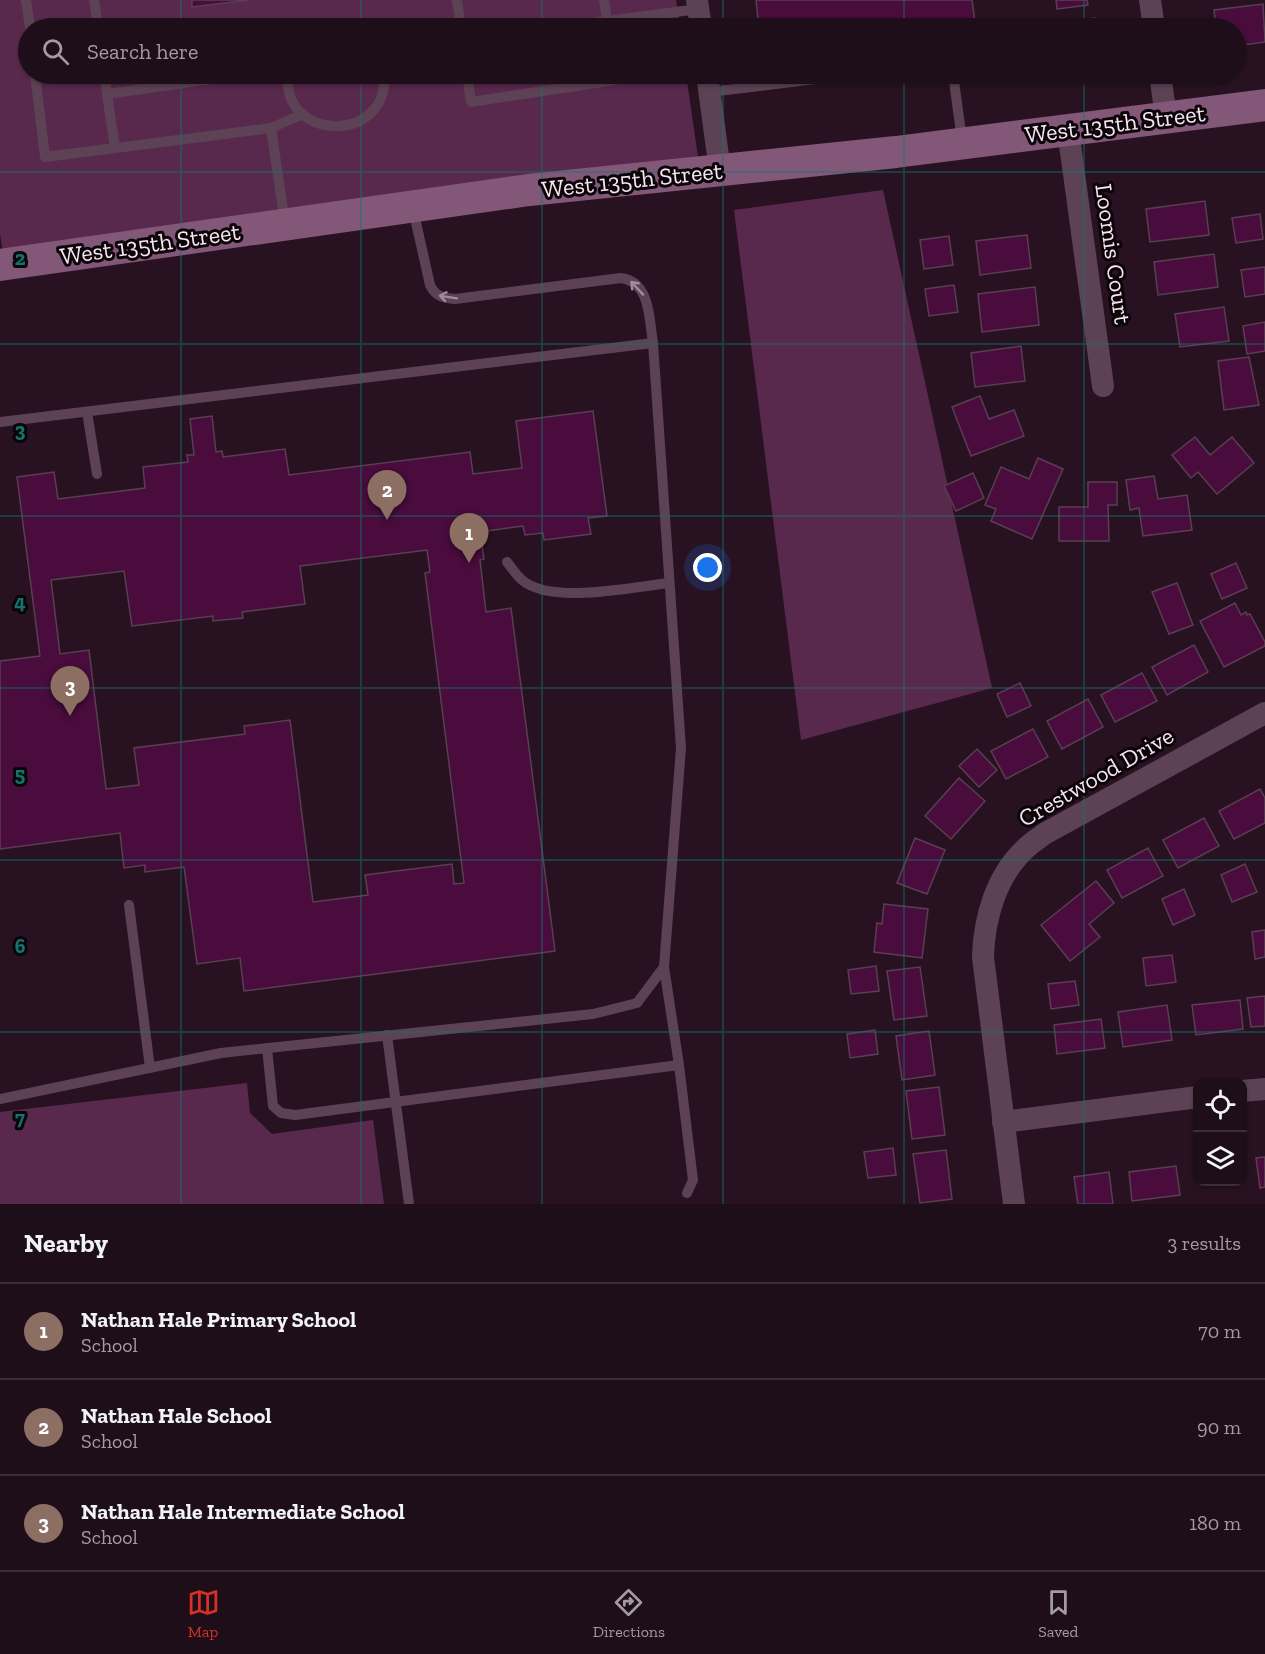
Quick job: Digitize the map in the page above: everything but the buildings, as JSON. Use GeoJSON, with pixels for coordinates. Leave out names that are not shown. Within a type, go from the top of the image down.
{"type":"FeatureCollection","features":[{"type":"Feature","properties":{"kind":"street"},"geometry":{"type":"LineString","coordinates":[[1150,0],[1153,18]]}},
{"type":"Feature","properties":{"kind":"street"},"geometry":{"type":"LineString","coordinates":[[708,84],[720,171]]}},
{"type":"Feature","properties":{"kind":"street"},"geometry":{"type":"LineString","coordinates":[[1161,84],[1166,117]]}},
{"type":"Feature","properties":{"kind":"street","name":"West 135th Street"},"geometry":{"type":"LineString","coordinates":[[0,265],[529,190],[962,144],[1265,105]]}},
{"type":"Feature","properties":{"kind":"street","name":"Loomis Court"},"geometry":{"type":"LineString","coordinates":[[1068,130],[1103,386]]}},
{"type":"Feature","properties":{"kind":"street","name":"Crestwood Drive"},"geometry":{"type":"LineString","coordinates":[[1014,1204],[983,957],[987,917],[998,888],[1024,849],[1044,834],[1265,712]]}},
{"type":"Feature","properties":{"kind":"street"},"geometry":{"type":"LineString","coordinates":[[1247,1091],[1265,1089]]}},
{"type":"Feature","properties":{"kind":"street"},"geometry":{"type":"LineString","coordinates":[[1003,1122],[1193,1098]]}},
{"type":"Feature","properties":{"kind":"lane"},"geometry":{"type":"LineString","coordinates":[[26,0],[29,18]]}},
{"type":"Feature","properties":{"kind":"lane"},"geometry":{"type":"LineString","coordinates":[[94,0],[97,18]]}},
{"type":"Feature","properties":{"kind":"lane"},"geometry":{"type":"LineString","coordinates":[[457,0],[460,18]]}},
{"type":"Feature","properties":{"kind":"lane"},"geometry":{"type":"LineString","coordinates":[[604,0],[607,18]]}},
{"type":"Feature","properties":{"kind":"lane"},"geometry":{"type":"LineString","coordinates":[[661,18],[699,13]]}},
{"type":"Feature","properties":{"kind":"lane"},"geometry":{"type":"LineString","coordinates":[[36,84],[45,157],[271,128],[303,114]]}},
{"type":"Feature","properties":{"kind":"lane"},"geometry":{"type":"LineString","coordinates":[[106,84],[115,148]]}},
{"type":"Feature","properties":{"kind":"lane"},"geometry":{"type":"LineString","coordinates":[[107,94],[177,84]]}},
{"type":"Feature","properties":{"kind":"lane"},"geometry":{"type":"LineString","coordinates":[[289,84],[289,93],[294,104],[303,114],[325,126],[338,127],[356,122],[372,112],[379,101],[384,84]]}},
{"type":"Feature","properties":{"kind":"lane"},"geometry":{"type":"LineString","coordinates":[[468,84],[471,102],[589,84]]}},
{"type":"Feature","properties":{"kind":"lane"},"geometry":{"type":"LineString","coordinates":[[954,84],[962,144]]}},
{"type":"Feature","properties":{"kind":"lane"},"geometry":{"type":"LineString","coordinates":[[271,128],[285,225]]}},
{"type":"Feature","properties":{"kind":"lane"},"geometry":{"type":"LineString","coordinates":[[412,207],[430,285],[436,295],[455,299],[621,278],[638,286],[645,297],[653,343],[681,748],[664,967],[693,1180],[687,1193]]}},
{"type":"Feature","properties":{"kind":"lane"},"geometry":{"type":"LineString","coordinates":[[0,422],[653,343]]}},
{"type":"Feature","properties":{"kind":"lane"},"geometry":{"type":"LineString","coordinates":[[87,412],[97,474]]}},
{"type":"Feature","properties":{"kind":"lane"},"geometry":{"type":"LineString","coordinates":[[507,562],[523,581],[546,591],[567,594],[669,583]]}},
{"type":"Feature","properties":{"kind":"lane"},"geometry":{"type":"LineString","coordinates":[[129,905],[150,1068]]}},
{"type":"Feature","properties":{"kind":"lane"},"geometry":{"type":"LineString","coordinates":[[0,1099],[221,1053],[593,1014],[637,1003],[664,967]]}},
{"type":"Feature","properties":{"kind":"lane"},"geometry":{"type":"LineString","coordinates":[[387,1035],[409,1204]]}},
{"type":"Feature","properties":{"kind":"lane"},"geometry":{"type":"LineString","coordinates":[[267,1048],[273,1106],[281,1113],[295,1115],[679,1065]]}},
{"type":"Feature","properties":{"kind":"shaded area"},"geometry":{"type":"Polygon","coordinates":[[[0,0],[676,0],[679,18],[18,18],[18,84],[687,84],[698,157],[3,254],[0,234],[0,0]]]}},
{"type":"Feature","properties":{"kind":"shaded area"},"geometry":{"type":"Polygon","coordinates":[[[883,190],[992,688],[801,740],[734,210],[883,190]]]}},
{"type":"Feature","properties":{"kind":"shaded area"},"geometry":{"type":"Polygon","coordinates":[[[247,1083],[250,1113],[272,1134],[373,1120],[384,1204],[0,1204],[0,1112],[247,1083]]]}},
{"type":"Feature","properties":{"kind":"place","name":"Nathan Hale School"},"geometry":{"type":"Point","coordinates":[387,520]}},
{"type":"Feature","properties":{"kind":"place","name":"Nathan Hale Primary School"},"geometry":{"type":"Point","coordinates":[469,563]}},
{"type":"Feature","properties":{"kind":"place","name":"Nathan Hale Intermediate School"},"geometry":{"type":"Point","coordinates":[70,716]}}]}
